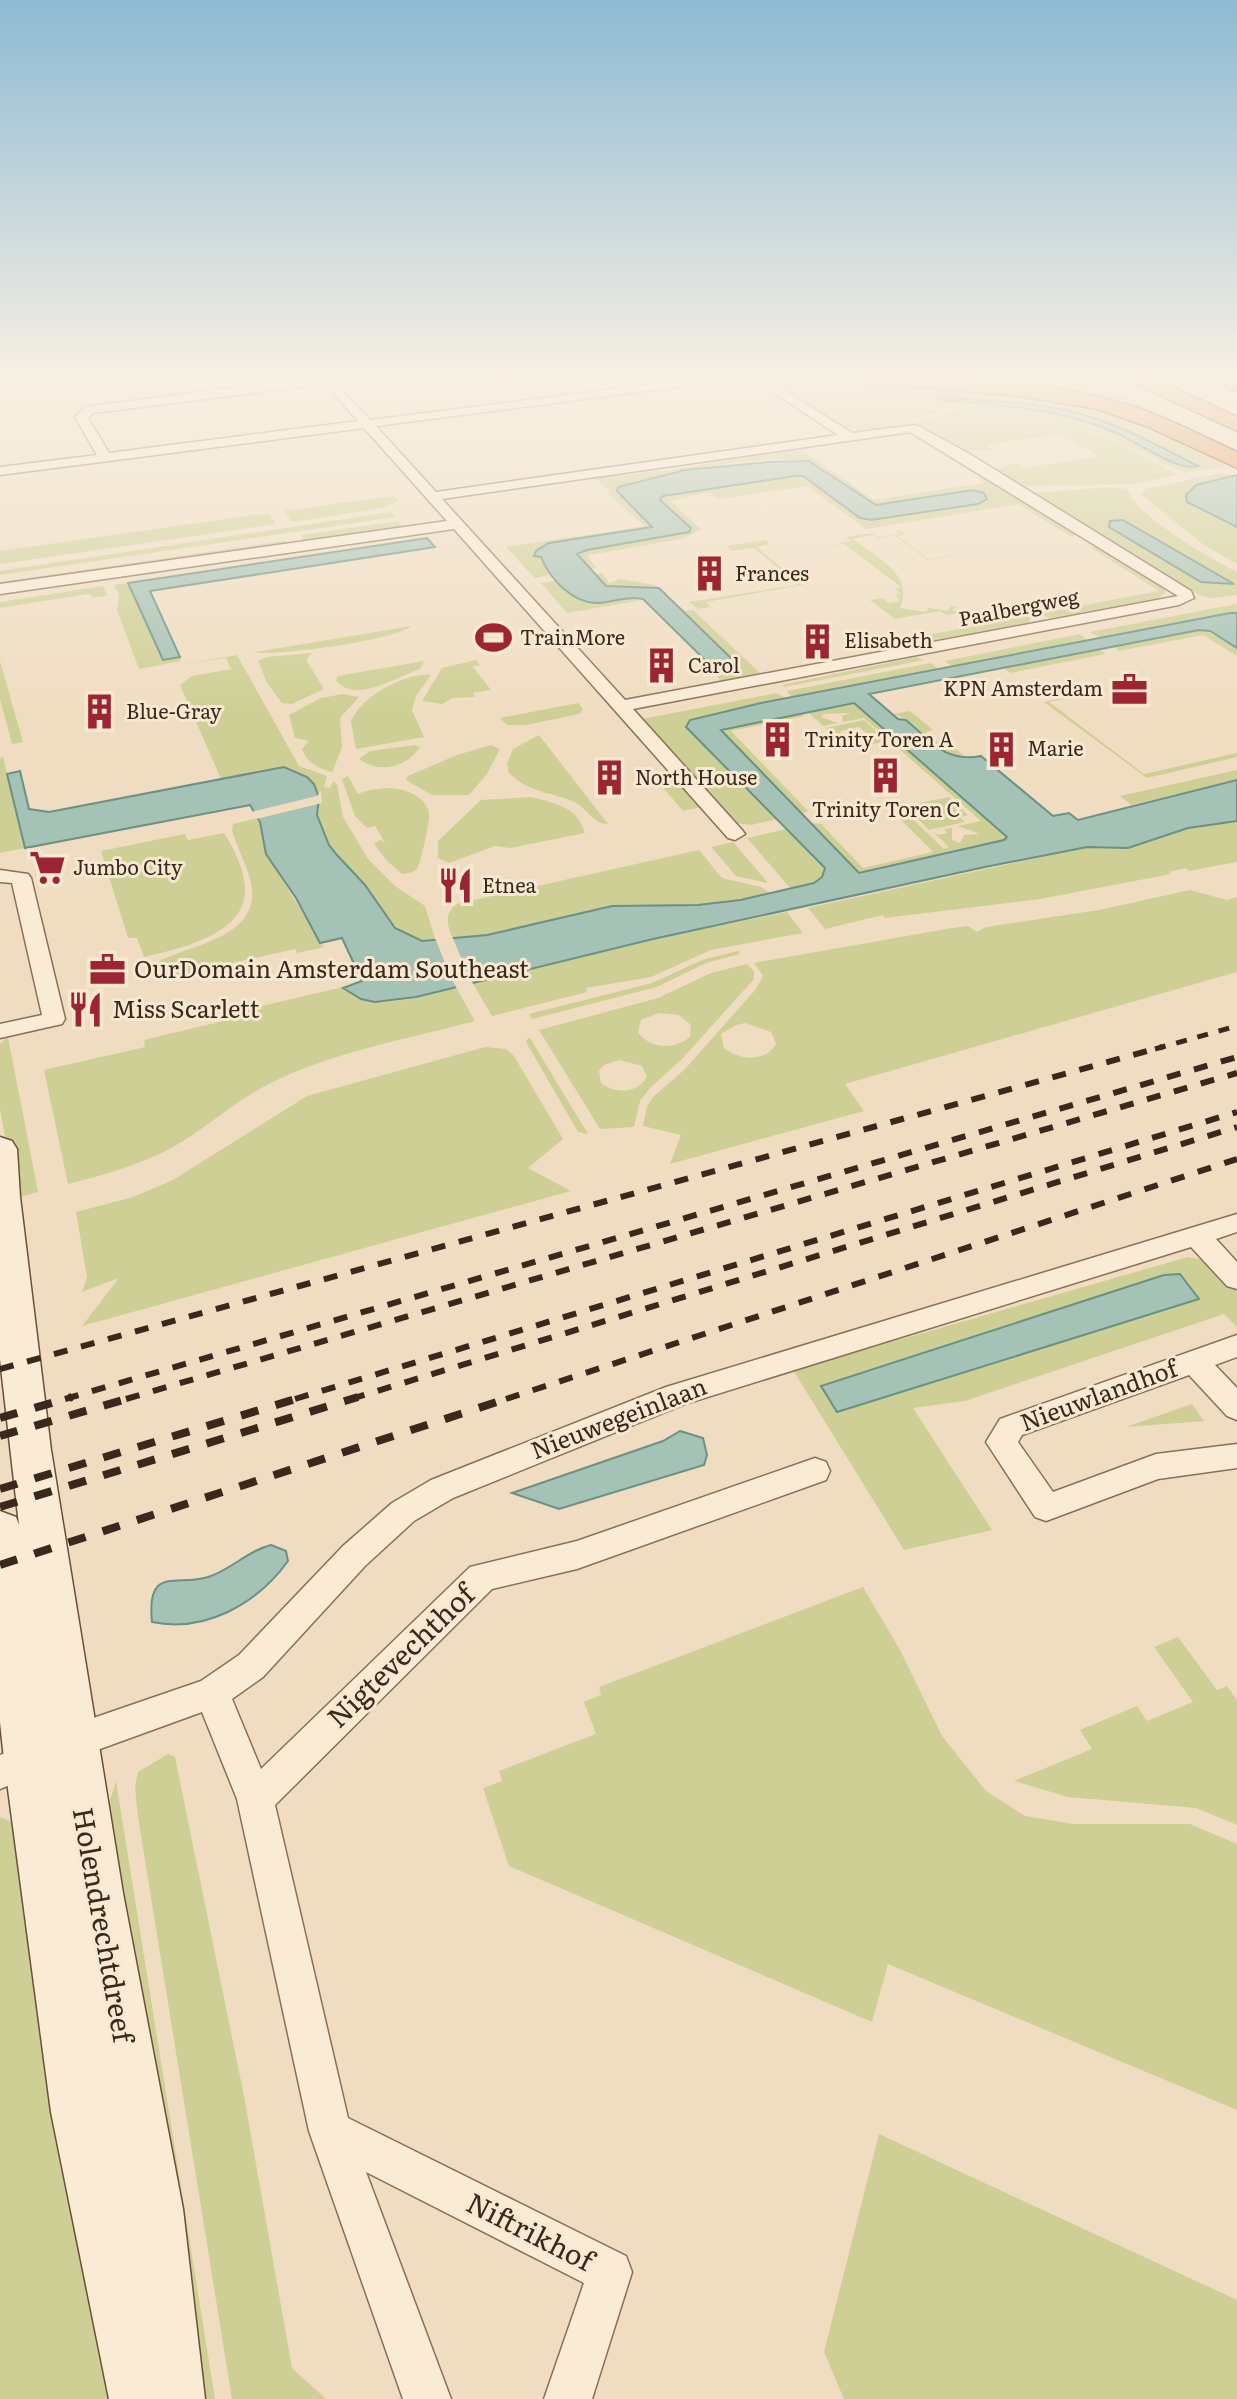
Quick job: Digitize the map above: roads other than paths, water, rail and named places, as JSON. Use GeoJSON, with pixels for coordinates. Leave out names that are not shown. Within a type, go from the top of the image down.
{"type":"FeatureCollection","features":[{"type":"Feature","properties":{"kind":"main road","name":"Holendrechtdreef"},"geometry":{"type":"LineString","coordinates":[[0,1149],[2,1197],[30,1450],[34,1758],[153,2209],[172,2399]]}},
{"type":"Feature","properties":{"kind":"main road","name":"Holendrechtdreef"},"geometry":{"type":"LineString","coordinates":[[0,1530],[34,1758],[80,2112],[142,2399]]}},
{"type":"Feature","properties":{"kind":"street"},"geometry":{"type":"LineString","coordinates":[[427,489],[735,834]]}},
{"type":"Feature","properties":{"kind":"street"},"geometry":{"type":"LineString","coordinates":[[433,496],[482,489]]}},
{"type":"Feature","properties":{"kind":"street","name":"Paalbergweg"},"geometry":{"type":"LineString","coordinates":[[622,706],[1186,597],[1180,588],[1017,489]]}},
{"type":"Feature","properties":{"kind":"street"},"geometry":{"type":"LineString","coordinates":[[0,579],[445,511]]}},
{"type":"Feature","properties":{"kind":"street"},"geometry":{"type":"LineString","coordinates":[[0,589],[457,524]]}},
{"type":"Feature","properties":{"kind":"street"},"geometry":{"type":"LineString","coordinates":[[0,876],[21,878],[54,1019],[0,1031]]}},
{"type":"Feature","properties":{"kind":"street","name":"Nieuwegeinlaan"},"geometry":{"type":"LineString","coordinates":[[34,1758],[212,1693],[251,1666],[354,1556],[403,1512],[442,1489],[676,1395],[1237,1223]]}},
{"type":"Feature","properties":{"kind":"street"},"geometry":{"type":"LineString","coordinates":[[1197,1236],[1237,1279]]}},
{"type":"Feature","properties":{"kind":"street","name":"Nieuwlandhof"},"geometry":{"type":"LineString","coordinates":[[1237,1346],[1011,1427],[1001,1442],[1046,1508],[1156,1467],[1237,1456]]}},
{"type":"Feature","properties":{"kind":"street","name":"Nieuwlandhof"},"geometry":{"type":"LineString","coordinates":[[1195,1362],[1237,1408]]}},
{"type":"Feature","properties":{"kind":"street","name":"Nigtevechthof"},"geometry":{"type":"LineString","coordinates":[[255,1799],[482,1577],[577,1555],[815,1471]]}},
{"type":"Feature","properties":{"kind":"street"},"geometry":{"type":"LineString","coordinates":[[212,1693],[255,1799],[330,2131],[427,2399]]}},
{"type":"Feature","properties":{"kind":"street","name":"Niftrikhof"},"geometry":{"type":"LineString","coordinates":[[330,2131],[610,2272],[568,2399]]}},
{"type":"Feature","properties":{"kind":"railway"},"geometry":{"type":"LineString","coordinates":[[1155,1049],[1237,1026]]}},
{"type":"Feature","properties":{"kind":"railway"},"geometry":{"type":"LineString","coordinates":[[0,1369],[1162,1047]]}},
{"type":"Feature","properties":{"kind":"railway"},"geometry":{"type":"LineString","coordinates":[[65,1399],[1237,1057]]}},
{"type":"Feature","properties":{"kind":"railway"},"geometry":{"type":"LineString","coordinates":[[126,1399],[1237,1073]]}},
{"type":"Feature","properties":{"kind":"railway"},"geometry":{"type":"LineString","coordinates":[[295,1399],[1237,1112]]}},
{"type":"Feature","properties":{"kind":"railway"},"geometry":{"type":"LineString","coordinates":[[351,1399],[1237,1127]]}},
{"type":"Feature","properties":{"kind":"railway"},"geometry":{"type":"LineString","coordinates":[[506,1399],[1237,1159]]}},
{"type":"Feature","properties":{"kind":"railway"},"geometry":{"type":"LineString","coordinates":[[0,1418],[72,1397]]}},
{"type":"Feature","properties":{"kind":"railway"},"geometry":{"type":"LineString","coordinates":[[0,1436],[133,1397]]}},
{"type":"Feature","properties":{"kind":"railway"},"geometry":{"type":"LineString","coordinates":[[0,1489],[302,1397]]}},
{"type":"Feature","properties":{"kind":"railway"},"geometry":{"type":"LineString","coordinates":[[0,1507],[358,1397]]}},
{"type":"Feature","properties":{"kind":"railway"},"geometry":{"type":"LineString","coordinates":[[0,1565],[512,1397]]}},
{"type":"Feature","properties":{"kind":"place","name":"Frances"},"geometry":{"type":"Point","coordinates":[709,574]}},
{"type":"Feature","properties":{"kind":"place","name":"TrainMore"},"geometry":{"type":"Point","coordinates":[494,638]}},
{"type":"Feature","properties":{"kind":"place","name":"Elisabeth"},"geometry":{"type":"Point","coordinates":[818,641]}},
{"type":"Feature","properties":{"kind":"place","name":"Carol"},"geometry":{"type":"Point","coordinates":[662,666]}},
{"type":"Feature","properties":{"kind":"place","name":"KPN Amsterdam"},"geometry":{"type":"Point","coordinates":[1129,689]}},
{"type":"Feature","properties":{"kind":"place","name":"Blue-Gray"},"geometry":{"type":"Point","coordinates":[100,712]}},
{"type":"Feature","properties":{"kind":"place","name":"Trinity Toren A"},"geometry":{"type":"Point","coordinates":[778,740]}},
{"type":"Feature","properties":{"kind":"place","name":"Marie"},"geometry":{"type":"Point","coordinates":[1001,749]}},
{"type":"Feature","properties":{"kind":"place","name":"Trinity Toren C"},"geometry":{"type":"Point","coordinates":[886,775]}},
{"type":"Feature","properties":{"kind":"place","name":"North House"},"geometry":{"type":"Point","coordinates":[609,778]}},
{"type":"Feature","properties":{"kind":"place","name":"Jumbo City"},"geometry":{"type":"Point","coordinates":[47,868]}},
{"type":"Feature","properties":{"kind":"place","name":"Etnea"},"geometry":{"type":"Point","coordinates":[456,886]}},
{"type":"Feature","properties":{"kind":"place","name":"OurDomain Amsterdam Southeast"},"geometry":{"type":"Point","coordinates":[108,970]}},
{"type":"Feature","properties":{"kind":"place","name":"Miss Scarlett"},"geometry":{"type":"Point","coordinates":[86,1010]}}]}
